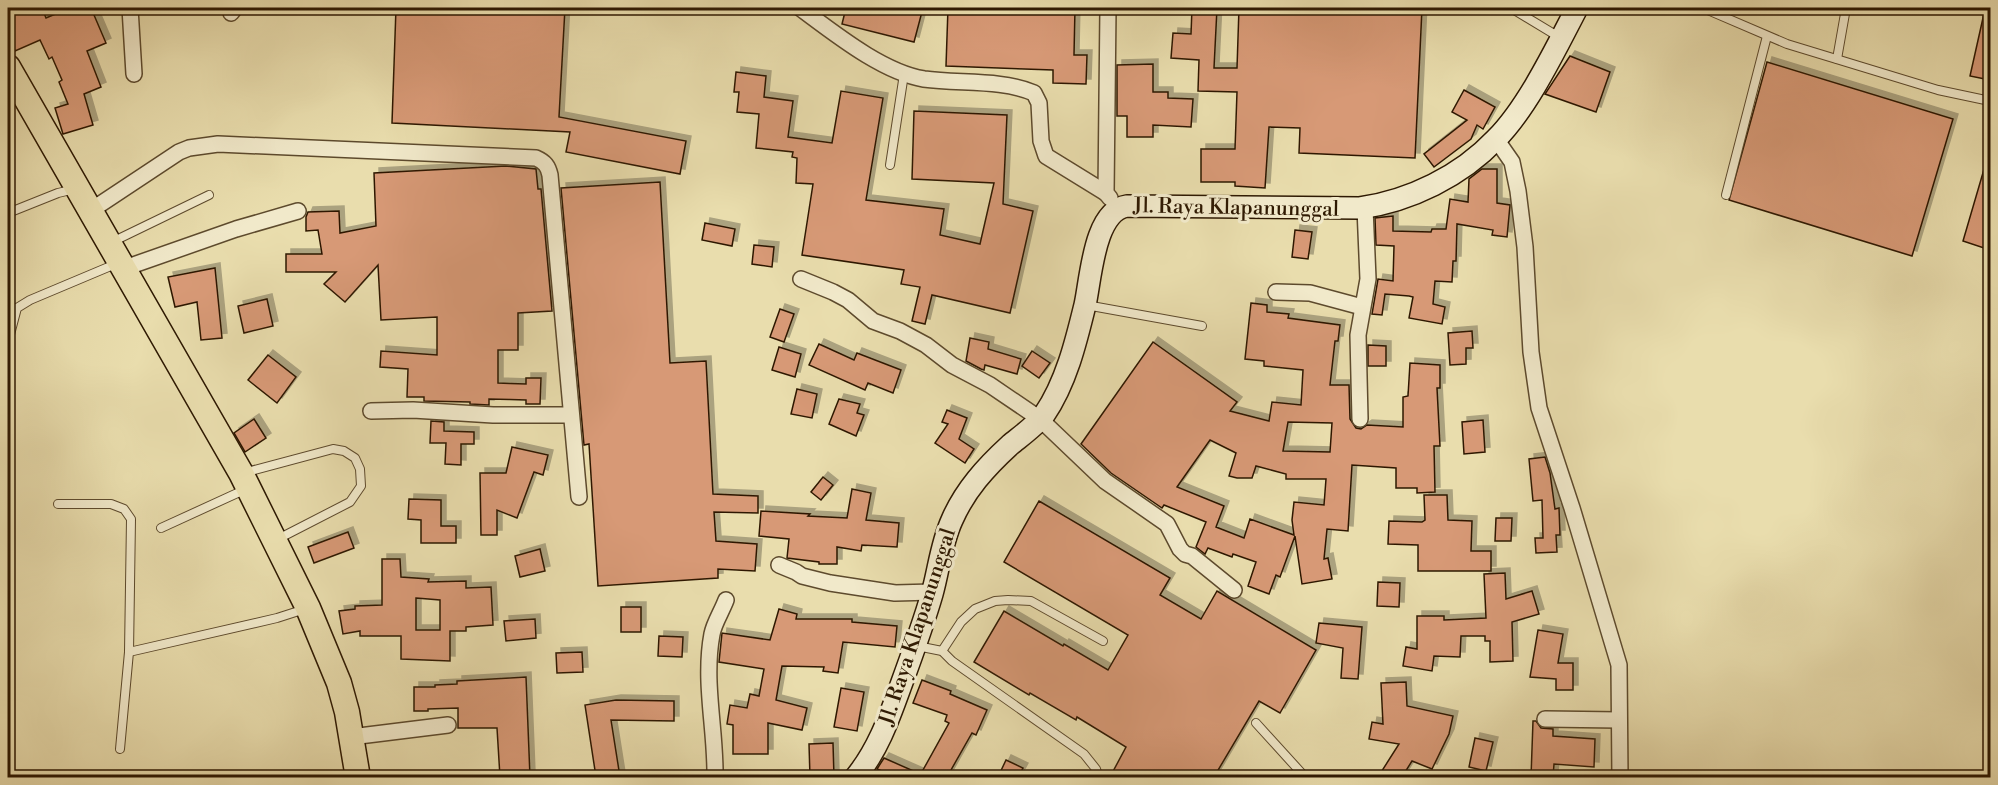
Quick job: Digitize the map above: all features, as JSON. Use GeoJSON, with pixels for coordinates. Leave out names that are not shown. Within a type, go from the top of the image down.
{"type":"FeatureCollection","features":[{"type":"Feature","properties":{"kind":"main road"},"geometry":{"type":"LineString","coordinates":[[8,67],[245,481],[275,541],[308,608],[339,683],[358,777]]}},
{"type":"Feature","properties":{"kind":"street"},"geometry":{"type":"LineString","coordinates":[[130,8],[134,74]]}},
{"type":"Feature","properties":{"kind":"street"},"geometry":{"type":"LineString","coordinates":[[800,8],[847,42],[904,74],[924,79],[1015,87],[1034,93],[1039,103],[1042,150],[1046,156],[1113,200]]}},
{"type":"Feature","properties":{"kind":"street"},"geometry":{"type":"LineString","coordinates":[[1108,8],[1113,200]]}},
{"type":"Feature","properties":{"kind":"street","name":"Jl. Raya Klapanunggal"},"geometry":{"type":"LineString","coordinates":[[855,777],[880,741],[916,646],[933,592],[942,545],[952,519],[968,490],[992,461],[1040,419],[1059,389],[1085,304],[1099,238],[1113,200],[1365,208],[1380,206],[1423,190],[1471,160],[1496,139],[1522,107],[1577,8]]}},
{"type":"Feature","properties":{"kind":"street"},"geometry":{"type":"LineString","coordinates":[[1496,139],[1512,162],[1518,191],[1525,247],[1531,352],[1539,408],[1619,665],[1620,777]]}},
{"type":"Feature","properties":{"kind":"street"},"geometry":{"type":"LineString","coordinates":[[90,212],[166,159],[189,147],[218,144],[536,158],[543,161],[548,166],[550,175],[579,497]]}},
{"type":"Feature","properties":{"kind":"street"},"geometry":{"type":"LineString","coordinates":[[1360,419],[1358,335],[1368,279],[1365,208]]}},
{"type":"Feature","properties":{"kind":"street"},"geometry":{"type":"LineString","coordinates":[[116,259],[298,212]]}},
{"type":"Feature","properties":{"kind":"street"},"geometry":{"type":"LineString","coordinates":[[801,279],[848,300],[873,321],[900,330],[926,345],[952,365],[990,385],[1040,419],[1105,481],[1167,524],[1185,554],[1192,556],[1234,590]]}},
{"type":"Feature","properties":{"kind":"street"},"geometry":{"type":"LineString","coordinates":[[1276,291],[1310,293],[1362,307]]}},
{"type":"Feature","properties":{"kind":"street"},"geometry":{"type":"LineString","coordinates":[[371,411],[413,410],[493,415],[571,415]]}},
{"type":"Feature","properties":{"kind":"street"},"geometry":{"type":"LineString","coordinates":[[779,565],[802,576],[830,583],[857,585],[895,593],[933,592]]}},
{"type":"Feature","properties":{"kind":"street"},"geometry":{"type":"LineString","coordinates":[[715,777],[716,762],[709,708],[709,677],[712,633],[726,600]]}},
{"type":"Feature","properties":{"kind":"street"},"geometry":{"type":"LineString","coordinates":[[1545,719],[1619,720]]}},
{"type":"Feature","properties":{"kind":"street"},"geometry":{"type":"LineString","coordinates":[[351,737],[448,724]]}},
{"type":"Feature","properties":{"kind":"lane"},"geometry":{"type":"LineString","coordinates":[[1511,8],[1561,38]]}},
{"type":"Feature","properties":{"kind":"lane"},"geometry":{"type":"LineString","coordinates":[[1703,8],[1787,44],[1938,90],[1990,101]]}},
{"type":"Feature","properties":{"kind":"lane"},"geometry":{"type":"LineString","coordinates":[[1837,59],[1846,8]]}},
{"type":"Feature","properties":{"kind":"lane"},"geometry":{"type":"LineString","coordinates":[[1726,195],[1767,36]]}},
{"type":"Feature","properties":{"kind":"lane"},"geometry":{"type":"LineString","coordinates":[[890,165],[904,74]]}},
{"type":"Feature","properties":{"kind":"lane"},"geometry":{"type":"LineString","coordinates":[[8,213],[58,193],[77,189]]}},
{"type":"Feature","properties":{"kind":"lane"},"geometry":{"type":"LineString","coordinates":[[8,342],[17,308],[116,259],[209,195]]}},
{"type":"Feature","properties":{"kind":"lane"},"geometry":{"type":"LineString","coordinates":[[1085,304],[1202,326]]}},
{"type":"Feature","properties":{"kind":"lane"},"geometry":{"type":"LineString","coordinates":[[161,528],[245,481],[333,449],[344,451],[355,458],[360,469],[361,486],[350,502],[275,541]]}},
{"type":"Feature","properties":{"kind":"lane"},"geometry":{"type":"LineString","coordinates":[[8,499],[10,578],[8,580]]}},
{"type":"Feature","properties":{"kind":"lane"},"geometry":{"type":"LineString","coordinates":[[58,504],[111,504],[124,509],[131,519],[129,652],[120,749]]}},
{"type":"Feature","properties":{"kind":"lane"},"geometry":{"type":"LineString","coordinates":[[942,651],[961,622],[975,609],[995,601],[1030,601],[1103,641]]}},
{"type":"Feature","properties":{"kind":"lane"},"geometry":{"type":"LineString","coordinates":[[129,652],[277,618],[308,608]]}},
{"type":"Feature","properties":{"kind":"lane"},"geometry":{"type":"LineString","coordinates":[[916,646],[942,651],[952,661],[1083,754],[1096,769],[1099,777]]}},
{"type":"Feature","properties":{"kind":"lane"},"geometry":{"type":"LineString","coordinates":[[1256,723],[1306,777]]}},
{"type":"Feature","properties":{"kind":"building"},"geometry":{"type":"Polygon","coordinates":[[[8,8],[42,8],[46,18],[70,8],[91,8],[106,43],[87,51],[101,87],[84,94],[93,125],[63,134],[55,108],[68,104],[59,82],[62,80],[52,57],[49,59],[40,40],[15,51],[8,32],[8,8]]]}},
{"type":"Feature","properties":{"kind":"building"},"geometry":{"type":"Polygon","coordinates":[[[396,8],[565,8],[559,117],[686,141],[680,174],[566,152],[570,132],[392,123],[396,8]]]}},
{"type":"Feature","properties":{"kind":"building"},"geometry":{"type":"Polygon","coordinates":[[[846,8],[923,8],[914,42],[842,24],[846,8]]]}},
{"type":"Feature","properties":{"kind":"building"},"geometry":{"type":"Polygon","coordinates":[[[948,8],[1075,8],[1074,55],[1087,55],[1086,84],[1053,83],[1053,70],[946,66],[948,8]]]}},
{"type":"Feature","properties":{"kind":"building"},"geometry":{"type":"Polygon","coordinates":[[[1192,8],[1217,8],[1214,68],[1237,68],[1239,8],[1422,8],[1415,158],[1299,153],[1300,128],[1269,127],[1265,188],[1235,186],[1235,182],[1201,182],[1201,149],[1235,149],[1237,92],[1198,91],[1199,60],[1171,58],[1173,33],[1191,34],[1192,8]]]}},
{"type":"Feature","properties":{"kind":"building"},"geometry":{"type":"Polygon","coordinates":[[[1985,9],[1990,10],[1990,80],[1970,76],[1985,9]]]}},
{"type":"Feature","properties":{"kind":"building"},"geometry":{"type":"Polygon","coordinates":[[[1570,56],[1610,72],[1596,112],[1545,94],[1570,56]]]}},
{"type":"Feature","properties":{"kind":"building"},"geometry":{"type":"Polygon","coordinates":[[[1767,62],[1953,119],[1912,256],[1729,200],[1767,62]]]}},
{"type":"Feature","properties":{"kind":"building"},"geometry":{"type":"Polygon","coordinates":[[[1153,64],[1153,92],[1168,92],[1168,98],[1193,99],[1191,127],[1153,125],[1153,137],[1127,137],[1127,116],[1117,116],[1117,65],[1153,64]]]}},
{"type":"Feature","properties":{"kind":"building"},"geometry":{"type":"Polygon","coordinates":[[[736,72],[766,76],[764,97],[793,101],[788,137],[832,143],[841,91],[883,98],[866,200],[944,209],[940,235],[980,244],[994,183],[912,179],[914,111],[1007,115],[1003,204],[1033,211],[1010,313],[932,295],[925,324],[912,321],[920,287],[901,284],[904,270],[802,255],[813,184],[796,183],[797,158],[792,157],[793,152],[756,148],[759,114],[737,112],[739,92],[734,92],[736,72]]]}},
{"type":"Feature","properties":{"kind":"building"},"geometry":{"type":"Polygon","coordinates":[[[1464,90],[1495,107],[1483,129],[1477,125],[1471,139],[1434,167],[1424,154],[1467,120],[1452,112],[1464,90]]]}},
{"type":"Feature","properties":{"kind":"building"},"geometry":{"type":"Polygon","coordinates":[[[1987,159],[1990,159],[1990,250],[1963,241],[1987,159]]]}},
{"type":"Feature","properties":{"kind":"building"},"geometry":{"type":"Polygon","coordinates":[[[506,166],[536,169],[538,189],[541,189],[552,311],[518,313],[518,350],[498,350],[498,383],[526,384],[526,378],[541,378],[540,404],[526,404],[526,400],[489,399],[489,405],[470,404],[470,402],[424,401],[424,397],[407,397],[408,369],[380,367],[381,351],[437,355],[437,317],[381,320],[378,265],[345,302],[324,284],[336,272],[286,272],[286,254],[322,254],[318,230],[306,231],[308,212],[339,211],[340,233],[376,226],[374,173],[506,166]]]}},
{"type":"Feature","properties":{"kind":"building"},"geometry":{"type":"Polygon","coordinates":[[[1482,169],[1497,169],[1497,203],[1510,205],[1507,237],[1492,235],[1493,230],[1457,224],[1456,261],[1453,261],[1452,282],[1435,281],[1433,304],[1445,307],[1442,324],[1409,318],[1413,297],[1409,296],[1385,294],[1382,315],[1372,314],[1378,279],[1393,281],[1394,246],[1376,245],[1375,218],[1393,216],[1393,231],[1431,232],[1432,229],[1446,229],[1450,199],[1468,202],[1469,179],[1482,169]]]}},
{"type":"Feature","properties":{"kind":"building"},"geometry":{"type":"Polygon","coordinates":[[[660,182],[670,363],[706,361],[713,494],[758,496],[758,513],[714,512],[716,541],[757,544],[755,571],[718,569],[718,578],[598,586],[589,444],[584,445],[561,188],[660,182]]]}},
{"type":"Feature","properties":{"kind":"building"},"geometry":{"type":"Polygon","coordinates":[[[705,223],[735,229],[732,246],[702,240],[705,223]]]}},
{"type":"Feature","properties":{"kind":"building"},"geometry":{"type":"Polygon","coordinates":[[[1295,230],[1312,232],[1308,259],[1292,257],[1295,230]]]}},
{"type":"Feature","properties":{"kind":"building"},"geometry":{"type":"Polygon","coordinates":[[[754,245],[774,247],[772,267],[752,264],[754,245]]]}},
{"type":"Feature","properties":{"kind":"building"},"geometry":{"type":"Polygon","coordinates":[[[215,268],[222,338],[201,340],[197,302],[175,307],[168,277],[215,268]]]}},
{"type":"Feature","properties":{"kind":"building"},"geometry":{"type":"Polygon","coordinates":[[[267,299],[273,326],[244,333],[238,306],[267,299]]]}},
{"type":"Feature","properties":{"kind":"building"},"geometry":{"type":"Polygon","coordinates":[[[1251,303],[1267,305],[1267,312],[1289,314],[1288,318],[1340,325],[1338,341],[1335,341],[1330,385],[1349,385],[1350,419],[1356,428],[1361,429],[1367,425],[1403,427],[1403,397],[1408,396],[1410,363],[1440,365],[1440,388],[1437,388],[1440,446],[1434,446],[1435,492],[1417,493],[1417,488],[1396,488],[1396,468],[1352,465],[1348,531],[1327,529],[1324,559],[1328,558],[1332,579],[1302,584],[1295,536],[1280,577],[1276,575],[1269,594],[1248,586],[1256,562],[1233,554],[1232,557],[1208,548],[1205,554],[1196,547],[1206,522],[1164,505],[1162,508],[1111,473],[1081,444],[1153,342],[1237,402],[1230,411],[1269,421],[1272,402],[1301,405],[1303,370],[1264,366],[1264,361],[1245,359],[1251,303]],[[1288,422],[1283,451],[1330,452],[1332,423],[1288,422]],[[1210,440],[1177,487],[1224,506],[1216,527],[1244,538],[1250,519],[1294,535],[1292,520],[1294,502],[1324,505],[1326,479],[1286,479],[1286,474],[1256,466],[1252,478],[1229,476],[1236,453],[1210,440]]]}},
{"type":"Feature","properties":{"kind":"building"},"geometry":{"type":"Polygon","coordinates":[[[780,309],[794,314],[784,342],[770,337],[780,309]]]}},
{"type":"Feature","properties":{"kind":"building"},"geometry":{"type":"Polygon","coordinates":[[[1472,331],[1473,348],[1466,348],[1466,364],[1450,365],[1448,333],[1472,331]]]}},
{"type":"Feature","properties":{"kind":"building"},"geometry":{"type":"Polygon","coordinates":[[[970,338],[989,342],[988,349],[1021,359],[1017,374],[985,365],[984,370],[966,361],[970,338]]]}},
{"type":"Feature","properties":{"kind":"building"},"geometry":{"type":"Polygon","coordinates":[[[819,344],[854,360],[857,353],[901,370],[893,393],[868,383],[865,390],[809,365],[819,344]]]}},
{"type":"Feature","properties":{"kind":"building"},"geometry":{"type":"Polygon","coordinates":[[[1368,345],[1386,346],[1386,366],[1368,366],[1368,345]]]}},
{"type":"Feature","properties":{"kind":"building"},"geometry":{"type":"Polygon","coordinates":[[[779,347],[801,354],[795,377],[772,370],[779,347]]]}},
{"type":"Feature","properties":{"kind":"building"},"geometry":{"type":"Polygon","coordinates":[[[1032,351],[1050,363],[1039,378],[1022,366],[1032,351]]]}},
{"type":"Feature","properties":{"kind":"building"},"geometry":{"type":"Polygon","coordinates":[[[268,355],[296,377],[277,403],[248,380],[268,355]]]}},
{"type":"Feature","properties":{"kind":"building"},"geometry":{"type":"Polygon","coordinates":[[[797,389],[817,394],[812,418],[791,414],[797,389]]]}},
{"type":"Feature","properties":{"kind":"building"},"geometry":{"type":"Polygon","coordinates":[[[839,399],[860,404],[857,413],[864,415],[856,436],[829,424],[839,399]]]}},
{"type":"Feature","properties":{"kind":"building"},"geometry":{"type":"Polygon","coordinates":[[[947,410],[967,418],[959,439],[974,449],[965,463],[935,443],[948,424],[942,422],[947,410]]]}},
{"type":"Feature","properties":{"kind":"building"},"geometry":{"type":"Polygon","coordinates":[[[254,419],[266,438],[245,452],[234,433],[254,419]]]}},
{"type":"Feature","properties":{"kind":"building"},"geometry":{"type":"Polygon","coordinates":[[[1483,420],[1485,452],[1464,454],[1462,422],[1483,420]]]}},
{"type":"Feature","properties":{"kind":"building"},"geometry":{"type":"Polygon","coordinates":[[[431,421],[444,422],[444,431],[474,432],[474,444],[461,444],[461,465],[445,464],[446,443],[430,443],[431,421]]]}},
{"type":"Feature","properties":{"kind":"building"},"geometry":{"type":"Polygon","coordinates":[[[512,447],[548,455],[543,475],[534,472],[517,518],[497,510],[497,535],[481,535],[480,473],[506,473],[512,447]]]}},
{"type":"Feature","properties":{"kind":"building"},"geometry":{"type":"Polygon","coordinates":[[[1545,457],[1550,473],[1555,509],[1559,508],[1560,535],[1556,535],[1557,552],[1536,553],[1535,538],[1543,538],[1542,500],[1533,501],[1529,459],[1545,457]]]}},
{"type":"Feature","properties":{"kind":"building"},"geometry":{"type":"Polygon","coordinates":[[[823,477],[833,485],[821,500],[811,492],[823,477]]]}},
{"type":"Feature","properties":{"kind":"building"},"geometry":{"type":"Polygon","coordinates":[[[852,489],[871,493],[866,520],[899,523],[897,547],[862,545],[861,551],[837,547],[837,564],[819,564],[819,562],[787,558],[789,539],[759,536],[761,511],[847,518],[852,489]]]}},
{"type":"Feature","properties":{"kind":"building"},"geometry":{"type":"Polygon","coordinates":[[[1424,495],[1447,495],[1448,520],[1472,521],[1471,551],[1491,551],[1491,571],[1418,571],[1418,545],[1388,544],[1389,521],[1422,522],[1425,520],[1424,495]]]}},
{"type":"Feature","properties":{"kind":"building"},"geometry":{"type":"Polygon","coordinates":[[[409,499],[441,500],[441,526],[456,526],[456,543],[421,543],[421,520],[408,519],[409,499]]]}},
{"type":"Feature","properties":{"kind":"building"},"geometry":{"type":"Polygon","coordinates":[[[1039,501],[1170,578],[1160,595],[1201,619],[1217,591],[1316,650],[1280,713],[1259,701],[1214,777],[1110,777],[1126,747],[1077,717],[1076,720],[1030,693],[1029,695],[974,662],[1004,611],[1108,670],[1128,635],[1004,562],[1039,501]]]}},
{"type":"Feature","properties":{"kind":"building"},"geometry":{"type":"Polygon","coordinates":[[[1496,518],[1512,518],[1511,541],[1495,541],[1496,518]]]}},
{"type":"Feature","properties":{"kind":"building"},"geometry":{"type":"Polygon","coordinates":[[[348,532],[354,548],[314,563],[308,547],[348,532]]]}},
{"type":"Feature","properties":{"kind":"building"},"geometry":{"type":"Polygon","coordinates":[[[540,549],[545,571],[520,577],[515,556],[540,549]]]}},
{"type":"Feature","properties":{"kind":"building"},"geometry":{"type":"Polygon","coordinates":[[[382,559],[400,559],[401,577],[429,579],[428,582],[466,581],[466,588],[491,587],[493,625],[466,627],[466,631],[450,631],[450,661],[401,659],[401,636],[360,636],[360,631],[343,634],[339,611],[355,609],[355,606],[382,605],[382,559]],[[416,598],[416,630],[440,630],[440,600],[416,598]]]}},
{"type":"Feature","properties":{"kind":"building"},"geometry":{"type":"Polygon","coordinates":[[[1505,573],[1506,599],[1532,591],[1539,614],[1512,622],[1513,661],[1490,662],[1490,641],[1485,641],[1485,636],[1461,636],[1460,657],[1434,656],[1432,671],[1403,666],[1406,647],[1417,649],[1417,616],[1444,616],[1444,620],[1486,618],[1484,574],[1505,573]]]}},
{"type":"Feature","properties":{"kind":"building"},"geometry":{"type":"Polygon","coordinates":[[[1378,582],[1400,583],[1399,607],[1377,606],[1378,582]]]}},
{"type":"Feature","properties":{"kind":"building"},"geometry":{"type":"Polygon","coordinates":[[[621,607],[641,607],[641,632],[621,632],[621,607]]]}},
{"type":"Feature","properties":{"kind":"building"},"geometry":{"type":"Polygon","coordinates":[[[779,609],[797,614],[796,619],[852,619],[852,622],[897,626],[895,647],[843,642],[838,673],[823,671],[824,667],[782,666],[776,700],[807,708],[802,730],[768,723],[768,754],[733,754],[733,725],[727,724],[730,705],[747,708],[750,694],[759,696],[764,669],[719,662],[722,633],[770,640],[779,609]]]}},
{"type":"Feature","properties":{"kind":"building"},"geometry":{"type":"Polygon","coordinates":[[[535,619],[536,638],[506,641],[504,621],[535,619]]]}},
{"type":"Feature","properties":{"kind":"building"},"geometry":{"type":"Polygon","coordinates":[[[1319,623],[1362,627],[1358,679],[1341,678],[1343,648],[1316,643],[1319,623]]]}},
{"type":"Feature","properties":{"kind":"building"},"geometry":{"type":"Polygon","coordinates":[[[1538,630],[1563,634],[1558,663],[1573,663],[1573,690],[1556,690],[1556,679],[1530,677],[1538,630]]]}},
{"type":"Feature","properties":{"kind":"building"},"geometry":{"type":"Polygon","coordinates":[[[659,636],[683,637],[682,657],[658,656],[659,636]]]}},
{"type":"Feature","properties":{"kind":"building"},"geometry":{"type":"Polygon","coordinates":[[[582,652],[583,672],[557,673],[556,653],[582,652]]]}},
{"type":"Feature","properties":{"kind":"building"},"geometry":{"type":"Polygon","coordinates":[[[526,677],[530,777],[500,777],[497,728],[458,728],[458,708],[414,711],[414,687],[457,684],[457,681],[526,677]]]}},
{"type":"Feature","properties":{"kind":"building"},"geometry":{"type":"Polygon","coordinates":[[[922,680],[951,691],[950,694],[987,710],[976,735],[972,733],[947,777],[936,777],[923,770],[949,723],[945,721],[947,715],[913,703],[922,680]]]}},
{"type":"Feature","properties":{"kind":"building"},"geometry":{"type":"Polygon","coordinates":[[[1406,682],[1407,706],[1453,716],[1449,734],[1432,769],[1412,761],[1402,777],[1378,777],[1399,744],[1369,739],[1372,722],[1383,724],[1381,683],[1406,682]]]}},
{"type":"Feature","properties":{"kind":"building"},"geometry":{"type":"Polygon","coordinates":[[[841,688],[864,692],[857,731],[834,727],[841,688]]]}},
{"type":"Feature","properties":{"kind":"building"},"geometry":{"type":"Polygon","coordinates":[[[616,700],[674,701],[674,721],[611,720],[620,777],[596,777],[585,705],[616,700]]]}},
{"type":"Feature","properties":{"kind":"building"},"geometry":{"type":"Polygon","coordinates":[[[1533,721],[1536,721],[1541,728],[1553,729],[1553,736],[1595,739],[1594,767],[1554,764],[1553,777],[1531,777],[1533,721]]]}},
{"type":"Feature","properties":{"kind":"building"},"geometry":{"type":"Polygon","coordinates":[[[1475,738],[1493,742],[1486,771],[1469,767],[1475,738]]]}},
{"type":"Feature","properties":{"kind":"building"},"geometry":{"type":"Polygon","coordinates":[[[833,743],[834,777],[810,777],[809,744],[833,743]]]}},
{"type":"Feature","properties":{"kind":"building"},"geometry":{"type":"Polygon","coordinates":[[[884,758],[927,777],[896,777],[877,769],[884,758]]]}},
{"type":"Feature","properties":{"kind":"building"},"geometry":{"type":"Polygon","coordinates":[[[1006,760],[1023,768],[1018,777],[998,777],[1006,760]]]}}]}
